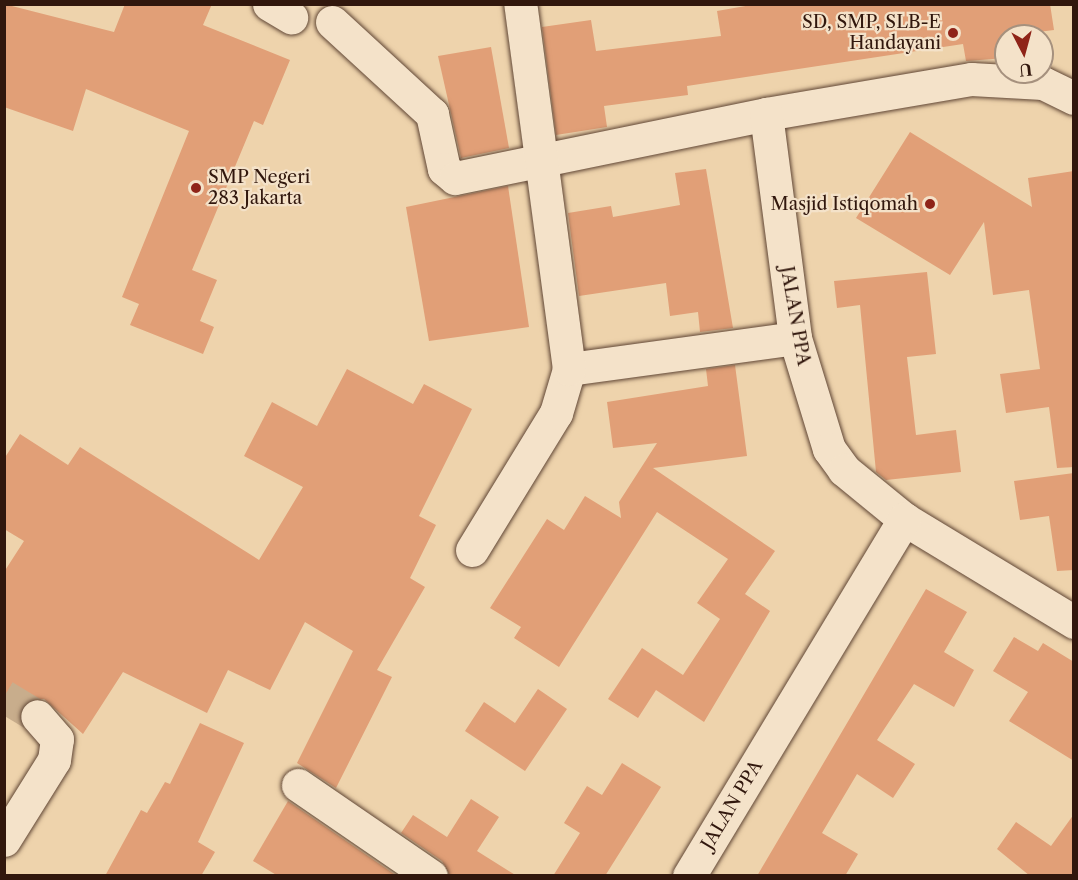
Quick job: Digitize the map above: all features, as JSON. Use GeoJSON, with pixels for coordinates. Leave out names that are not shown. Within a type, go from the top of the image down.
{"type":"FeatureCollection","features":[{"type":"Feature","properties":{"kind":"lane"},"geometry":{"type":"LineString","coordinates":[[472,550],[556,413],[569,369],[520,4]]}},
{"type":"Feature","properties":{"kind":"lane"},"geometry":{"type":"LineString","coordinates":[[332,22],[432,114],[444,169],[454,178],[468,177],[541,158],[766,114],[972,79],[1043,84],[1074,98]]}},
{"type":"Feature","properties":{"kind":"lane","name":"JALAN PPA"},"geometry":{"type":"LineString","coordinates":[[766,114],[795,339],[829,449],[844,470],[904,519],[1074,622]]}},
{"type":"Feature","properties":{"kind":"lane"},"geometry":{"type":"LineString","coordinates":[[569,369],[795,339]]}},
{"type":"Feature","properties":{"kind":"lane","name":"JALAN PPA"},"geometry":{"type":"LineString","coordinates":[[689,876],[904,519]]}},
{"type":"Feature","properties":{"kind":"lane"},"geometry":{"type":"LineString","coordinates":[[4,840],[54,760],[57,739],[37,716]]}},
{"type":"Feature","properties":{"kind":"lane"},"geometry":{"type":"LineString","coordinates":[[298,785],[430,876]]}},
{"type":"Feature","properties":{"kind":"building","name":"SMP Negeri 283 Jakarta"},"geometry":{"type":"Polygon","coordinates":[[[4,4],[114,32],[125,4],[212,4],[203,25],[290,60],[263,125],[254,121],[192,270],[217,280],[200,321],[214,327],[203,354],[130,325],[139,304],[122,297],[189,131],[86,89],[73,131],[4,107],[4,4]]]}},
{"type":"Feature","properties":{"kind":"building"},"geometry":{"type":"Polygon","coordinates":[[[757,4],[1050,4],[1053,24],[994,24],[994,59],[966,61],[963,44],[687,86],[688,95],[604,106],[607,127],[556,135],[542,27],[591,20],[596,51],[721,36],[717,11],[757,4]]]}},
{"type":"Feature","properties":{"kind":"building"},"geometry":{"type":"Polygon","coordinates":[[[491,47],[509,148],[461,158],[438,56],[491,47]]]}},
{"type":"Feature","properties":{"kind":"building"},"geometry":{"type":"Polygon","coordinates":[[[910,132],[1032,207],[1028,178],[1074,171],[1074,467],[1057,468],[1049,407],[1006,413],[1000,374],[1040,369],[1029,290],[993,295],[984,222],[950,275],[856,218],[910,132]]]}},
{"type":"Feature","properties":{"kind":"building"},"geometry":{"type":"Polygon","coordinates":[[[706,169],[733,328],[700,332],[698,312],[670,316],[666,283],[579,296],[568,213],[611,206],[613,217],[680,205],[675,173],[706,169]]]}},
{"type":"Feature","properties":{"kind":"building"},"geometry":{"type":"Polygon","coordinates":[[[508,186],[529,327],[429,341],[406,207],[508,186]]]}},
{"type":"Feature","properties":{"kind":"building"},"geometry":{"type":"Polygon","coordinates":[[[927,272],[936,354],[907,357],[916,435],[956,430],[961,472],[886,480],[876,472],[860,305],[837,308],[834,281],[927,272]]]}},
{"type":"Feature","properties":{"kind":"building"},"geometry":{"type":"Polygon","coordinates":[[[735,365],[747,456],[653,468],[775,551],[745,594],[770,611],[704,722],[656,690],[638,718],[608,699],[642,648],[683,675],[720,619],[697,603],[728,559],[657,512],[559,667],[514,638],[521,627],[490,608],[547,519],[564,530],[585,496],[621,518],[619,502],[657,443],[613,448],[607,402],[708,386],[706,369],[735,365]]]}},
{"type":"Feature","properties":{"kind":"building"},"geometry":{"type":"Polygon","coordinates":[[[347,369],[413,404],[424,384],[472,409],[419,516],[436,525],[410,578],[425,587],[377,670],[392,677],[336,788],[297,763],[353,651],[305,622],[270,690],[228,670],[207,713],[123,672],[83,734],[44,699],[25,702],[19,716],[4,707],[4,572],[24,541],[4,529],[4,459],[20,434],[68,465],[80,447],[259,560],[303,487],[244,456],[272,402],[317,426],[347,369]]]}},
{"type":"Feature","properties":{"kind":"building"},"geometry":{"type":"Polygon","coordinates":[[[1074,473],[1074,570],[1057,571],[1049,516],[1020,520],[1014,481],[1074,473]]]}},
{"type":"Feature","properties":{"kind":"building"},"geometry":{"type":"Polygon","coordinates":[[[926,589],[967,612],[944,652],[974,670],[954,707],[914,684],[877,740],[915,764],[893,798],[857,774],[822,833],[858,854],[845,876],[757,876],[926,589]]]}},
{"type":"Feature","properties":{"kind":"building"},"geometry":{"type":"Polygon","coordinates":[[[1014,637],[1038,651],[1043,643],[1074,662],[1074,761],[1009,721],[1028,692],[993,671],[1014,637]]]}},
{"type":"Feature","properties":{"kind":"building"},"geometry":{"type":"Polygon","coordinates":[[[538,689],[567,709],[525,771],[465,731],[484,702],[515,723],[538,689]]]}},
{"type":"Feature","properties":{"kind":"building"},"geometry":{"type":"Polygon","coordinates":[[[200,723],[244,743],[198,842],[215,852],[201,876],[105,876],[141,810],[147,813],[165,782],[170,784],[200,723]]]}},
{"type":"Feature","properties":{"kind":"building"},"geometry":{"type":"Polygon","coordinates":[[[622,763],[661,787],[605,876],[553,876],[580,833],[564,823],[587,786],[602,795],[622,763]]]}},
{"type":"Feature","properties":{"kind":"building"},"geometry":{"type":"Polygon","coordinates":[[[471,799],[499,817],[477,851],[517,876],[450,876],[442,861],[401,833],[413,815],[447,837],[471,799]]]}},
{"type":"Feature","properties":{"kind":"building"},"geometry":{"type":"Polygon","coordinates":[[[288,801],[397,876],[278,876],[253,861],[288,801]]]}},
{"type":"Feature","properties":{"kind":"building"},"geometry":{"type":"Polygon","coordinates":[[[1074,814],[1074,876],[1030,876],[997,849],[1016,822],[1051,846],[1074,814]]]}},
{"type":"Feature","properties":{"kind":"tunnel"},"geometry":{"type":"LineString","coordinates":[[4,696],[37,716]]}},
{"type":"Feature","properties":{"kind":"place","name":"SD, SMP, SLB-E Handayani"},"geometry":{"type":"Point","coordinates":[953,33]}},
{"type":"Feature","properties":{"kind":"place","name":"SMP Negeri 283 Jakarta"},"geometry":{"type":"Point","coordinates":[196,188]}},
{"type":"Feature","properties":{"kind":"place","name":"Masjid Istiqomah"},"geometry":{"type":"Point","coordinates":[930,204]}}]}
